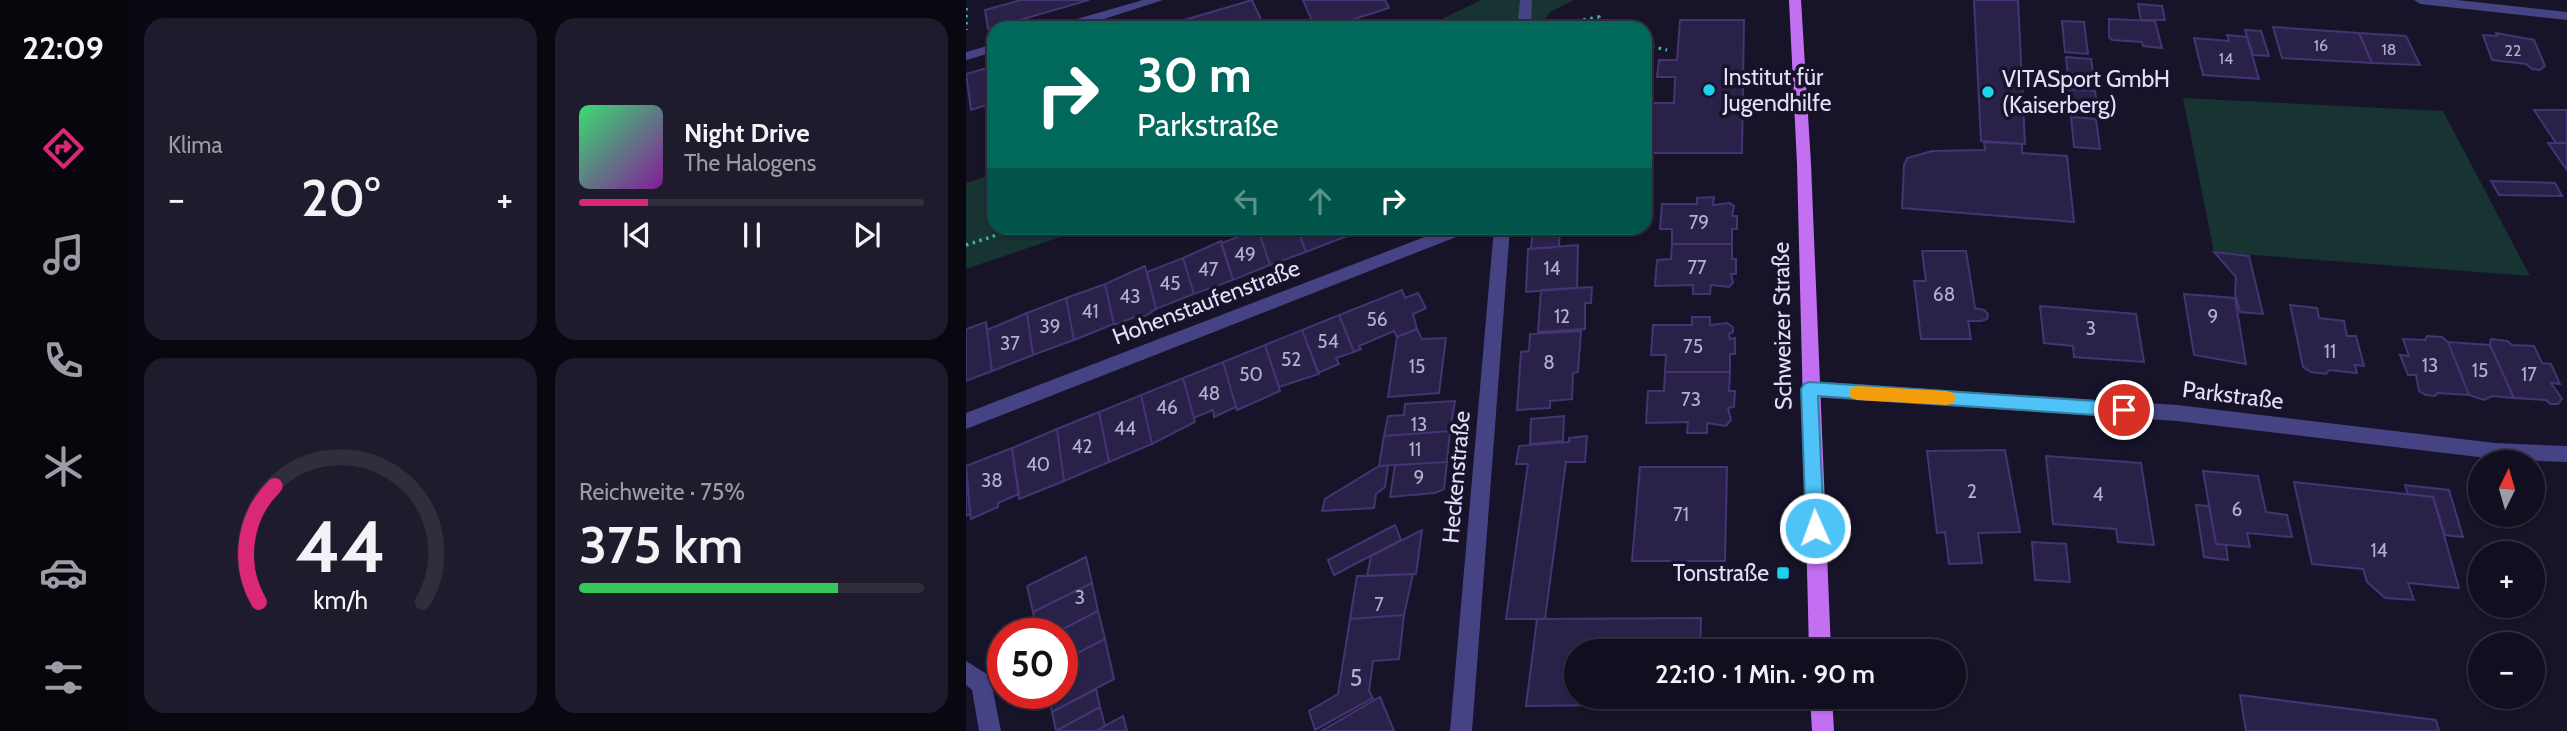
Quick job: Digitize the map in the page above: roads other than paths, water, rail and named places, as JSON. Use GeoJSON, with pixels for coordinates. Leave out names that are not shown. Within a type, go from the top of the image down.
{"type":"FeatureCollection","features":[{"type":"Feature","properties":{"kind":"main road","name":"Schweizer Straße"},"geometry":{"type":"LineString","coordinates":[[1795,0],[1804,164],[1819,639]]}},
{"type":"Feature","properties":{"kind":"main road"},"geometry":{"type":"LineString","coordinates":[[1822,709],[1823,731]]}},
{"type":"Feature","properties":{"kind":"street"},"geometry":{"type":"LineString","coordinates":[[1083,21],[1141,2],[1157,0]]}},
{"type":"Feature","properties":{"kind":"street"},"geometry":{"type":"LineString","coordinates":[[1524,21],[1526,0]]}},
{"type":"Feature","properties":{"kind":"street"},"geometry":{"type":"LineString","coordinates":[[2420,0],[2567,16]]}},
{"type":"Feature","properties":{"kind":"street"},"geometry":{"type":"LineString","coordinates":[[966,56],[987,50]]}},
{"type":"Feature","properties":{"kind":"street","name":"Hohenstaufenstraße"},"geometry":{"type":"LineString","coordinates":[[966,421],[1445,235]]}},
{"type":"Feature","properties":{"kind":"street","name":"Heckenstraße"},"geometry":{"type":"LineString","coordinates":[[1461,731],[1501,235]]}},
{"type":"Feature","properties":{"kind":"street","name":"Parkstraße"},"geometry":{"type":"LineString","coordinates":[[1809,389],[2177,413],[2495,451],[2567,454]]}},
{"type":"Feature","properties":{"kind":"street"},"geometry":{"type":"LineString","coordinates":[[966,671],[982,684],[990,731]]}},
{"type":"Feature","properties":{"kind":"place","name":"Institut für Jugendhilfe"},"geometry":{"type":"Point","coordinates":[1709,90]}},
{"type":"Feature","properties":{"kind":"place","name":"VITASport GmbH (Kaiserberg)"},"geometry":{"type":"Point","coordinates":[1988,92]}},
{"type":"Feature","properties":{"kind":"place","name":"Tonstraße"},"geometry":{"type":"Point","coordinates":[1783,573]}}]}
